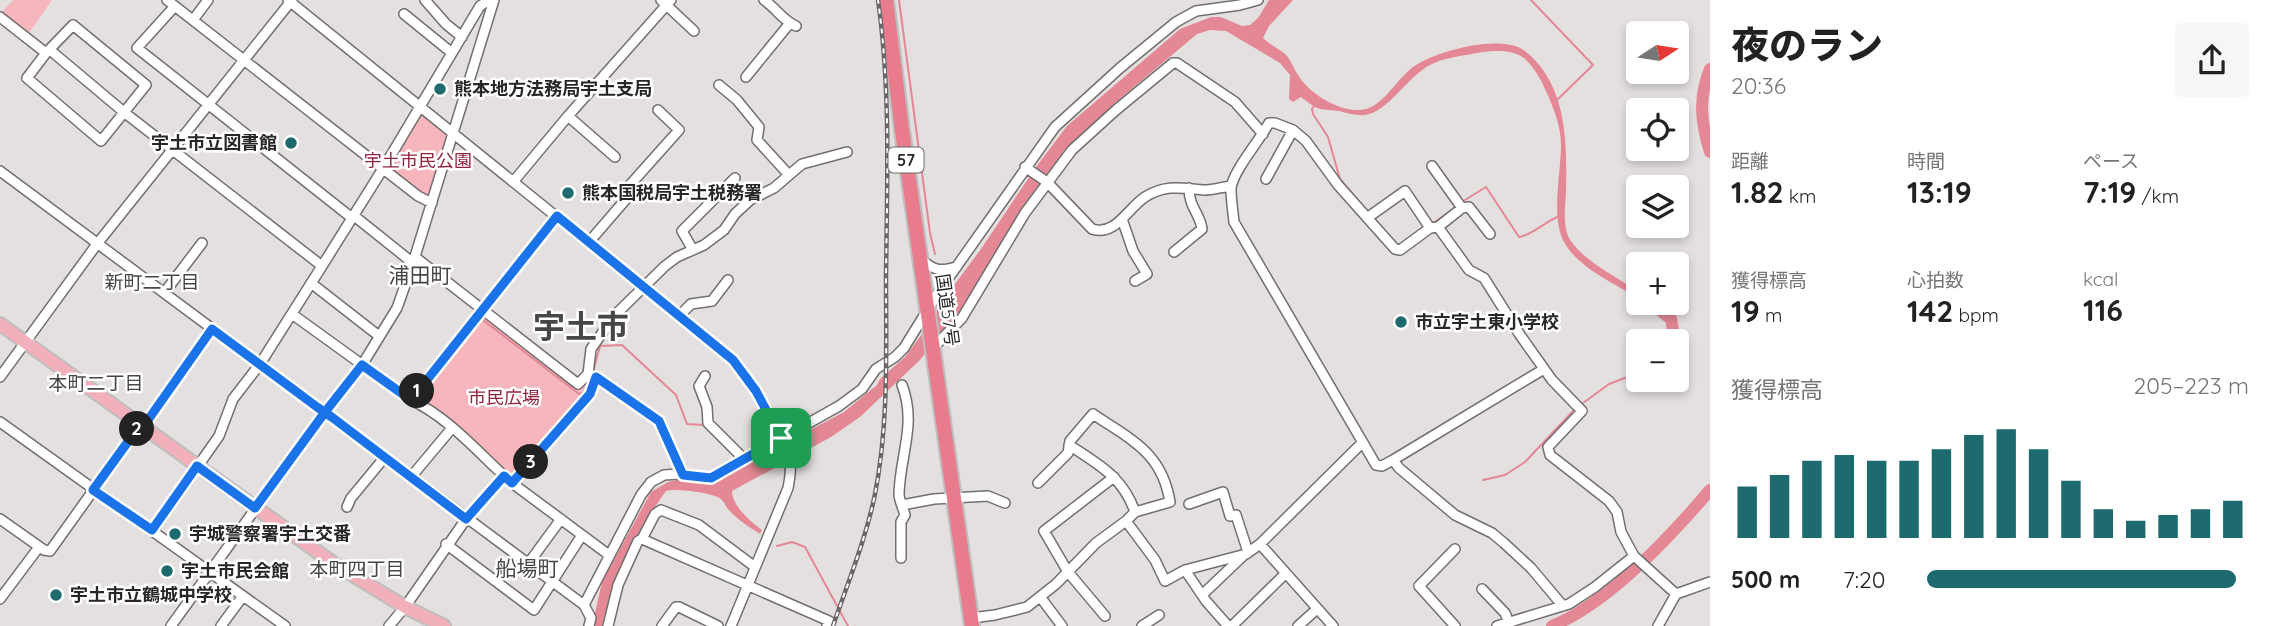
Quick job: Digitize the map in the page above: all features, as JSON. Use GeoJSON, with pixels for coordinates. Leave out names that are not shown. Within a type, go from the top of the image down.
{"type":"FeatureCollection","features":[{"type":"Feature","properties":{"kind":"highway","name":"国道57号"},"geometry":{"type":"LineString","coordinates":[[886,0],[972,622]]}},
{"type":"Feature","properties":{"kind":"main road"},"geometry":{"type":"LineString","coordinates":[[0,324],[333,563],[405,607],[444,626]]}},
{"type":"Feature","properties":{"kind":"street"},"geometry":{"type":"LineString","coordinates":[[193,20],[208,0]]}},
{"type":"Feature","properties":{"kind":"street"},"geometry":{"type":"LineString","coordinates":[[425,0],[446,24],[463,37]]}},
{"type":"Feature","properties":{"kind":"street"},"geometry":{"type":"LineString","coordinates":[[152,530],[219,436],[233,399],[260,364],[384,167],[463,37],[477,3],[491,0],[432,203],[397,308],[362,365],[325,412],[171,626]]}},
{"type":"Feature","properties":{"kind":"street"},"geometry":{"type":"LineString","coordinates":[[584,605],[640,495],[651,482],[664,475],[711,478],[744,459],[783,443],[862,389],[876,369],[904,348],[928,315],[956,266],[1055,127],[1176,22],[1196,11],[1258,0]]}},
{"type":"Feature","properties":{"kind":"street"},"geometry":{"type":"LineString","coordinates":[[0,377],[97,243],[290,1],[724,352],[756,391],[783,443],[791,473],[788,488],[731,626]]}},
{"type":"Feature","properties":{"kind":"street"},"geometry":{"type":"LineString","coordinates":[[513,182],[666,2],[694,31]]}},
{"type":"Feature","properties":{"kind":"street"},"geometry":{"type":"LineString","coordinates":[[746,77],[793,25],[772,2]]}},
{"type":"Feature","properties":{"kind":"street"},"geometry":{"type":"LineString","coordinates":[[432,203],[418,196],[172,3],[137,48],[353,216],[578,384],[592,375]]}},
{"type":"Feature","properties":{"kind":"street"},"geometry":{"type":"LineString","coordinates":[[404,14],[452,53]]}},
{"type":"Feature","properties":{"kind":"street"},"geometry":{"type":"LineString","coordinates":[[0,17],[48,51],[322,266]]}},
{"type":"Feature","properties":{"kind":"street"},"geometry":{"type":"LineString","coordinates":[[73,25],[146,85],[101,141],[27,78],[48,51],[73,25]]}},
{"type":"Feature","properties":{"kind":"street"},"geometry":{"type":"LineString","coordinates":[[933,348],[962,317],[1007,240],[1046,182],[1072,150],[1115,110],[1173,63],[1177,63],[1235,102],[1263,134]]}},
{"type":"Feature","properties":{"kind":"street"},"geometry":{"type":"LineString","coordinates":[[719,85],[737,100],[759,127],[757,141],[789,175]]}},
{"type":"Feature","properties":{"kind":"street"},"geometry":{"type":"LineString","coordinates":[[589,242],[627,198],[629,186],[679,131],[658,110]]}},
{"type":"Feature","properties":{"kind":"street"},"geometry":{"type":"LineString","coordinates":[[568,116],[615,157]]}},
{"type":"Feature","properties":{"kind":"street"},"geometry":{"type":"LineString","coordinates":[[1490,234],[1469,207],[1462,208],[1398,250],[1338,185],[1306,141],[1293,130],[1272,122],[1239,168],[1231,186],[1234,222],[1376,465],[1382,466],[1393,460],[1544,369]]}},
{"type":"Feature","properties":{"kind":"street"},"geometry":{"type":"LineString","coordinates":[[1266,179],[1293,130]]}},
{"type":"Feature","properties":{"kind":"street"},"geometry":{"type":"LineString","coordinates":[[512,483],[590,394],[591,349],[614,316],[643,286],[677,257],[704,245],[724,230],[735,214],[750,200],[774,188],[802,164],[847,152]]}},
{"type":"Feature","properties":{"kind":"street"},"geometry":{"type":"LineString","coordinates":[[1432,166],[1462,208]]}},
{"type":"Feature","properties":{"kind":"street"},"geometry":{"type":"LineString","coordinates":[[1027,169],[1046,182],[1094,230],[1106,230],[1156,191],[1177,186],[1210,190],[1231,186]]}},
{"type":"Feature","properties":{"kind":"street"},"geometry":{"type":"LineString","coordinates":[[0,171],[584,605],[591,618],[589,626]]}},
{"type":"Feature","properties":{"kind":"street"},"geometry":{"type":"LineString","coordinates":[[693,250],[682,232],[735,178]]}},
{"type":"Feature","properties":{"kind":"street"},"geometry":{"type":"LineString","coordinates":[[1174,252],[1202,229],[1202,223],[1191,205],[1189,188]]}},
{"type":"Feature","properties":{"kind":"street"},"geometry":{"type":"LineString","coordinates":[[1367,218],[1405,191],[1469,270],[1484,278],[1544,369],[1582,411],[1548,447],[1548,452],[1615,508],[1620,532],[1635,557],[1676,594]]}},
{"type":"Feature","properties":{"kind":"street"},"geometry":{"type":"LineString","coordinates":[[411,400],[557,216]]}},
{"type":"Feature","properties":{"kind":"street"},"geometry":{"type":"LineString","coordinates":[[1122,219],[1133,251],[1147,274],[1135,281]]}},
{"type":"Feature","properties":{"kind":"street"},"geometry":{"type":"LineString","coordinates":[[164,293],[202,243]]}},
{"type":"Feature","properties":{"kind":"street"},"geometry":{"type":"LineString","coordinates":[[920,259],[933,270],[943,271],[956,266]]}},
{"type":"Feature","properties":{"kind":"street"},"geometry":{"type":"LineString","coordinates":[[679,316],[691,304],[712,301],[727,279]]}},
{"type":"Feature","properties":{"kind":"street"},"geometry":{"type":"LineString","coordinates":[[311,283],[379,336]]}},
{"type":"Feature","properties":{"kind":"street"},"geometry":{"type":"LineString","coordinates":[[292,314],[411,400],[422,405],[452,428],[512,483],[609,555]]}},
{"type":"Feature","properties":{"kind":"street"},"geometry":{"type":"LineString","coordinates":[[0,519],[39,547],[50,551],[212,329]]}},
{"type":"Feature","properties":{"kind":"street"},"geometry":{"type":"LineString","coordinates":[[592,375],[659,421],[683,475]]}},
{"type":"Feature","properties":{"kind":"street"},"geometry":{"type":"LineString","coordinates":[[705,376],[699,386],[708,422],[744,459]]}},
{"type":"Feature","properties":{"kind":"street"},"geometry":{"type":"LineString","coordinates":[[901,558],[901,522],[905,515],[898,497],[908,433],[909,402],[902,385]]}},
{"type":"Feature","properties":{"kind":"street"},"geometry":{"type":"LineString","coordinates":[[972,622],[1027,607],[1041,598],[1096,543],[1135,512],[1170,502],[1168,484],[1158,464],[1147,452],[1093,414],[1070,442],[1068,453],[1038,483]]}},
{"type":"Feature","properties":{"kind":"street"},"geometry":{"type":"LineString","coordinates":[[0,422],[285,626]]}},
{"type":"Feature","properties":{"kind":"street"},"geometry":{"type":"LineString","coordinates":[[411,477],[452,428]]}},
{"type":"Feature","properties":{"kind":"street"},"geometry":{"type":"LineString","coordinates":[[1202,595],[1260,544],[1362,443]]}},
{"type":"Feature","properties":{"kind":"street"},"geometry":{"type":"LineString","coordinates":[[1069,445],[1114,477],[1129,495],[1135,512]]}},
{"type":"Feature","properties":{"kind":"street"},"geometry":{"type":"LineString","coordinates":[[347,507],[351,498],[385,457]]}},
{"type":"Feature","properties":{"kind":"street"},"geometry":{"type":"LineString","coordinates":[[1393,460],[1455,514],[1492,533],[1504,543],[1531,568],[1563,606]]}},
{"type":"Feature","properties":{"kind":"street"},"geometry":{"type":"LineString","coordinates":[[389,626],[405,607],[446,544],[504,476]]}},
{"type":"Feature","properties":{"kind":"street"},"geometry":{"type":"LineString","coordinates":[[1105,616],[1068,572],[1044,531],[1114,477]]}},
{"type":"Feature","properties":{"kind":"street"},"geometry":{"type":"LineString","coordinates":[[1189,504],[1223,492],[1230,516],[1236,515],[1247,553]]}},
{"type":"Feature","properties":{"kind":"street"},"geometry":{"type":"LineString","coordinates":[[902,505],[988,496],[1005,503]]}},
{"type":"Feature","properties":{"kind":"street"},"geometry":{"type":"LineString","coordinates":[[610,625],[618,585],[638,541],[642,539],[655,514],[661,510],[699,525],[755,567]]}},
{"type":"Feature","properties":{"kind":"street"},"geometry":{"type":"LineString","coordinates":[[528,564],[561,519]]}},
{"type":"Feature","properties":{"kind":"street"},"geometry":{"type":"LineString","coordinates":[[1126,521],[1155,561],[1165,581],[1185,570],[1247,553]]}},
{"type":"Feature","properties":{"kind":"street"},"geometry":{"type":"LineString","coordinates":[[446,544],[534,610],[582,535]]}},
{"type":"Feature","properties":{"kind":"street"},"geometry":{"type":"LineString","coordinates":[[642,539],[829,621],[827,626]]}},
{"type":"Feature","properties":{"kind":"street"},"geometry":{"type":"LineString","coordinates":[[1260,544],[1333,626]]}},
{"type":"Feature","properties":{"kind":"street"},"geometry":{"type":"LineString","coordinates":[[0,599],[39,547]]}},
{"type":"Feature","properties":{"kind":"street"},"geometry":{"type":"LineString","coordinates":[[1455,549],[1419,586],[1455,626]]}},
{"type":"Feature","properties":{"kind":"street"},"geometry":{"type":"LineString","coordinates":[[1497,626],[1563,606],[1595,587],[1635,557]]}},
{"type":"Feature","properties":{"kind":"street"},"geometry":{"type":"LineString","coordinates":[[1185,570],[1202,595],[1230,626],[1286,574]]}},
{"type":"Feature","properties":{"kind":"street"},"geometry":{"type":"LineString","coordinates":[[1658,626],[1676,594],[1710,582]]}},
{"type":"Feature","properties":{"kind":"street"},"geometry":{"type":"LineString","coordinates":[[1482,589],[1505,612],[1509,623]]}},
{"type":"Feature","properties":{"kind":"street"},"geometry":{"type":"LineString","coordinates":[[221,626],[243,596]]}},
{"type":"Feature","properties":{"kind":"street"},"geometry":{"type":"LineString","coordinates":[[1041,598],[1062,626]]}},
{"type":"Feature","properties":{"kind":"street"},"geometry":{"type":"LineString","coordinates":[[662,626],[676,607],[679,607],[718,626]]}},
{"type":"Feature","properties":{"kind":"street"},"geometry":{"type":"LineString","coordinates":[[1298,626],[1317,609]]}},
{"type":"Feature","properties":{"kind":"street"},"geometry":{"type":"LineString","coordinates":[[1142,626],[1159,615]]}},
{"type":"Feature","properties":{"kind":"green space"},"geometry":{"type":"Polygon","coordinates":[[[13,0],[52,0],[27,36],[1,13],[13,0]]]}},
{"type":"Feature","properties":{"kind":"green space","name":"宇土市民公園"},"geometry":{"type":"Polygon","coordinates":[[[419,106],[453,132],[432,203],[384,167],[419,106]]]}},
{"type":"Feature","properties":{"kind":"green space","name":"市民広場"},"geometry":{"type":"Polygon","coordinates":[[[483,314],[577,386],[586,380],[590,380],[591,384],[586,394],[513,478],[419,396],[483,314]]]}},
{"type":"Feature","properties":{"kind":"shaded area"},"geometry":{"type":"Polygon","coordinates":[[[1269,0],[1293,0],[1269,26],[1263,38],[1286,55],[1303,82],[1316,94],[1331,103],[1356,110],[1373,106],[1413,67],[1437,55],[1485,44],[1514,46],[1525,51],[1550,81],[1562,116],[1566,155],[1565,220],[1568,236],[1590,260],[1626,284],[1626,291],[1586,266],[1569,250],[1563,240],[1559,230],[1557,206],[1561,145],[1558,123],[1539,77],[1520,55],[1505,51],[1488,51],[1457,56],[1432,64],[1382,107],[1365,115],[1358,115],[1319,108],[1301,97],[1293,102],[1289,99],[1290,75],[1280,63],[1226,31],[1210,30],[1197,34],[1116,102],[1056,163],[960,311],[920,360],[860,417],[831,437],[732,491],[739,508],[762,530],[760,534],[736,517],[718,497],[678,490],[666,491],[628,555],[602,626],[592,626],[602,582],[651,492],[677,480],[712,482],[844,412],[905,357],[1067,126],[1180,29],[1211,17],[1221,17],[1242,26],[1250,25],[1258,18],[1269,0]]]}},
{"type":"Feature","properties":{"kind":"waterway"},"geometry":{"type":"LineString","coordinates":[[899,0],[935,254]]}},
{"type":"Feature","properties":{"kind":"waterway"},"geometry":{"type":"LineString","coordinates":[[1531,0],[1593,65],[1556,101]]}},
{"type":"Feature","properties":{"kind":"waterway"},"geometry":{"type":"LineString","coordinates":[[1710,69],[1702,100],[1710,152]]}},
{"type":"Feature","properties":{"kind":"waterway"},"geometry":{"type":"LineString","coordinates":[[1314,106],[1313,114],[1328,137],[1340,179],[1368,212]]}},
{"type":"Feature","properties":{"kind":"waterway"},"geometry":{"type":"LineString","coordinates":[[1465,200],[1486,187],[1519,237],[1560,216]]}},
{"type":"Feature","properties":{"kind":"waterway"},"geometry":{"type":"LineString","coordinates":[[1433,223],[1452,210]]}},
{"type":"Feature","properties":{"kind":"waterway"},"geometry":{"type":"LineString","coordinates":[[1666,315],[1671,319],[1673,329]]}},
{"type":"Feature","properties":{"kind":"waterway"},"geometry":{"type":"LineString","coordinates":[[483,320],[579,394],[585,392],[590,380]]}},
{"type":"Feature","properties":{"kind":"waterway"},"geometry":{"type":"LineString","coordinates":[[593,372],[600,346],[622,345],[676,395],[687,424],[704,425],[707,428]]}},
{"type":"Feature","properties":{"kind":"waterway"},"geometry":{"type":"LineString","coordinates":[[1583,403],[1609,384],[1626,378]]}},
{"type":"Feature","properties":{"kind":"waterway"},"geometry":{"type":"LineString","coordinates":[[1483,480],[1505,475],[1525,462],[1574,410]]}},
{"type":"Feature","properties":{"kind":"waterway"},"geometry":{"type":"LineString","coordinates":[[1552,626],[1595,602],[1637,567],[1710,490]]}},
{"type":"Feature","properties":{"kind":"waterway"},"geometry":{"type":"LineString","coordinates":[[777,546],[792,542],[805,547],[848,626]]}},
{"type":"Feature","properties":{"kind":"railway"},"geometry":{"type":"LineString","coordinates":[[833,626],[871,511],[885,413],[887,138],[885,69],[878,0]]}},
{"type":"Feature","properties":{"kind":"place","name":"熊本地方法務局宇土支局"},"geometry":{"type":"Point","coordinates":[440,89]}},
{"type":"Feature","properties":{"kind":"place","name":"宇土市立図書館"},"geometry":{"type":"Point","coordinates":[291,143]}},
{"type":"Feature","properties":{"kind":"place","name":"熊本国税局宇土税務署"},"geometry":{"type":"Point","coordinates":[568,193]}},
{"type":"Feature","properties":{"kind":"place","name":"市立宇土東小学校"},"geometry":{"type":"Point","coordinates":[1401,322]}},
{"type":"Feature","properties":{"kind":"place","name":"宇城警察署宇土交番"},"geometry":{"type":"Point","coordinates":[175,534]}},
{"type":"Feature","properties":{"kind":"place","name":"宇土市民会館"},"geometry":{"type":"Point","coordinates":[167,571]}},
{"type":"Feature","properties":{"kind":"place","name":"宇土市立鶴城中学校"},"geometry":{"type":"Point","coordinates":[56,595]}},
{"type":"Feature","properties":{"kind":"district","name":"浦田町"},"geometry":{"type":"Point","coordinates":[420,276]}},
{"type":"Feature","properties":{"kind":"district","name":"新町二丁目"},"geometry":{"type":"Point","coordinates":[152,282]}},
{"type":"Feature","properties":{"kind":"district","name":"宇土市"},"geometry":{"type":"Point","coordinates":[581,327]}},
{"type":"Feature","properties":{"kind":"district","name":"本町二丁目"},"geometry":{"type":"Point","coordinates":[96,383]}},
{"type":"Feature","properties":{"kind":"district","name":"本町四丁目"},"geometry":{"type":"Point","coordinates":[357,569]}},
{"type":"Feature","properties":{"kind":"district","name":"船場町"},"geometry":{"type":"Point","coordinates":[527,569]}},
{"type":"Feature","properties":{"kind":"route"},"geometry":{"type":"LineString","coordinates":[[781,438],[711,478],[683,475],[659,421],[596,377],[590,394],[512,483],[504,476],[466,519],[325,412],[212,329],[143,427],[140,425],[93,490],[152,530],[197,466],[255,508],[325,412],[362,365],[411,400],[557,216],[733,360],[756,391],[781,438]]}}]}
